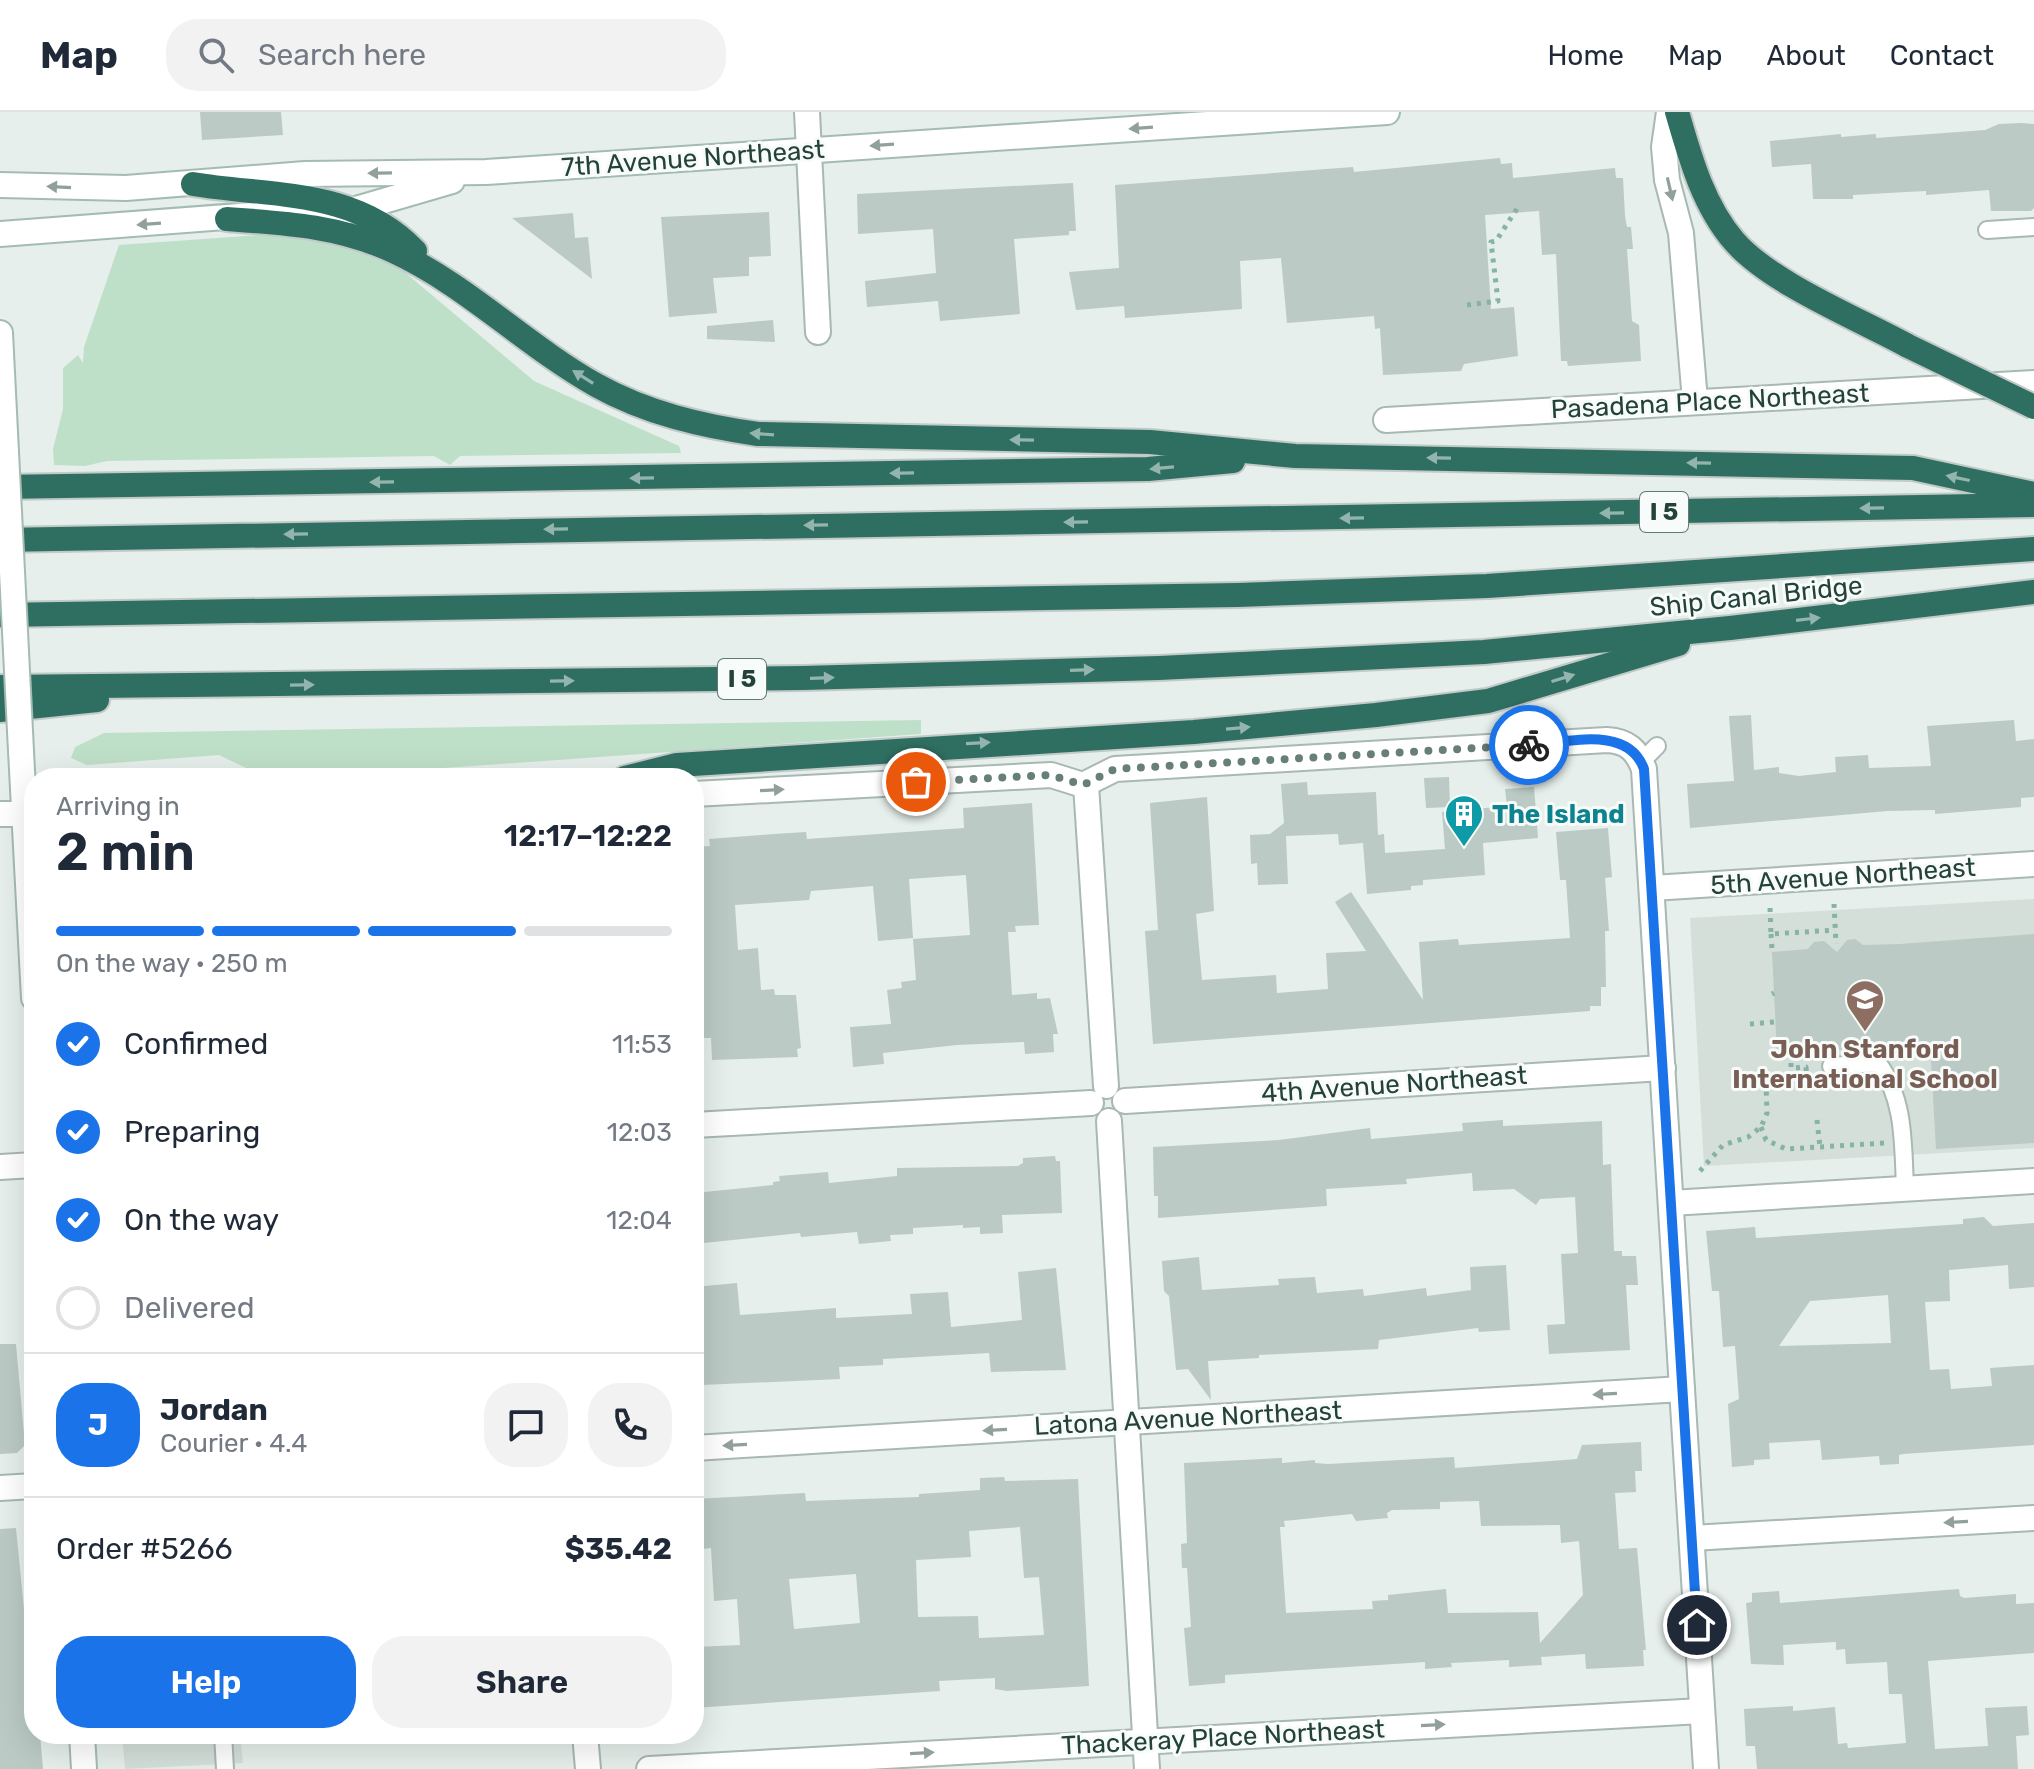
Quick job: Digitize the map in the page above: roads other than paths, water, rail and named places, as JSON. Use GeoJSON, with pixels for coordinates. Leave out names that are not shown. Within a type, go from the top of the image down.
{"type":"FeatureCollection","features":[{"type":"Feature","properties":{"kind":"highway"},"geometry":{"type":"LineString","coordinates":[[1677,112],[1700,185],[1734,241],[1797,287],[1908,346],[2034,407]]}},
{"type":"Feature","properties":{"kind":"highway"},"geometry":{"type":"LineString","coordinates":[[193,184],[307,195],[354,211],[403,239],[433,271]]}},
{"type":"Feature","properties":{"kind":"highway"},"geometry":{"type":"LineString","coordinates":[[227,219],[301,224],[339,232],[392,250],[433,271],[597,386],[654,410],[711,427],[758,434],[1150,442],[1295,456],[1913,468],[2034,494]]}},
{"type":"Feature","properties":{"kind":"highway"},"geometry":{"type":"LineString","coordinates":[[0,487],[1148,469],[1295,456]]}},
{"type":"Feature","properties":{"kind":"highway","name":"I 5"},"geometry":{"type":"LineString","coordinates":[[0,540],[2034,505]]}},
{"type":"Feature","properties":{"kind":"highway"},"geometry":{"type":"LineString","coordinates":[[0,615],[1254,594],[1487,586],[2034,549]]}},
{"type":"Feature","properties":{"kind":"highway","name":"Ship Canal Bridge"},"geometry":{"type":"LineString","coordinates":[[255,685],[865,676],[1159,668],[1484,652],[1730,628],[2034,592]]}},
{"type":"Feature","properties":{"kind":"highway"},"geometry":{"type":"LineString","coordinates":[[665,768],[1194,732],[1488,701],[1730,628]]}},
{"type":"Feature","properties":{"kind":"highway"},"geometry":{"type":"LineString","coordinates":[[0,710],[255,685]]}},
{"type":"Feature","properties":{"kind":"highway","name":"I 5"},"geometry":{"type":"LineString","coordinates":[[0,687],[255,685]]}},
{"type":"Feature","properties":{"kind":"street"},"geometry":{"type":"LineString","coordinates":[[807,112],[818,332]]}},
{"type":"Feature","properties":{"kind":"street","name":"7th Avenue Northeast"},"geometry":{"type":"LineString","coordinates":[[0,185],[96,189],[305,174],[486,172],[1387,112]]}},
{"type":"Feature","properties":{"kind":"street"},"geometry":{"type":"LineString","coordinates":[[1669,112],[1664,147],[1667,180],[1681,233],[1695,401]]}},
{"type":"Feature","properties":{"kind":"street"},"geometry":{"type":"LineString","coordinates":[[0,234],[354,211],[486,172]]}},
{"type":"Feature","properties":{"kind":"street"},"geometry":{"type":"LineString","coordinates":[[0,333],[21,751],[19,813],[24,875]]}},
{"type":"Feature","properties":{"kind":"street","name":"Pasadena Place Northeast"},"geometry":{"type":"LineString","coordinates":[[1386,420],[2034,383]]}},
{"type":"Feature","properties":{"kind":"street"},"geometry":{"type":"LineString","coordinates":[[704,793],[1051,775],[1086,785],[1115,769],[1607,740],[1649,754],[1652,888],[1706,1769]]}},
{"type":"Feature","properties":{"kind":"street"},"geometry":{"type":"LineString","coordinates":[[1086,785],[1107,1097],[1121,1115],[1109,1121],[1147,1769]]}},
{"type":"Feature","properties":{"kind":"street","name":"5th Avenue Northeast"},"geometry":{"type":"LineString","coordinates":[[1652,888],[2034,864]]}},
{"type":"Feature","properties":{"kind":"street","name":"4th Avenue Northeast"},"geometry":{"type":"LineString","coordinates":[[704,1124],[1107,1097],[1663,1068]]}},
{"type":"Feature","properties":{"kind":"street"},"geometry":{"type":"LineString","coordinates":[[0,1167],[24,1166]]}},
{"type":"Feature","properties":{"kind":"street"},"geometry":{"type":"LineString","coordinates":[[1671,1203],[2034,1181]]}},
{"type":"Feature","properties":{"kind":"street","name":"Latona Avenue Northeast"},"geometry":{"type":"LineString","coordinates":[[704,1447],[1682,1389]]}},
{"type":"Feature","properties":{"kind":"street"},"geometry":{"type":"LineString","coordinates":[[0,1488],[24,1487]]}},
{"type":"Feature","properties":{"kind":"street"},"geometry":{"type":"LineString","coordinates":[[1692,1538],[2034,1518]]}},
{"type":"Feature","properties":{"kind":"street","name":"Thackeray Place Northeast"},"geometry":{"type":"LineString","coordinates":[[649,1769],[1702,1711]]}},
{"type":"Feature","properties":{"kind":"street"},"geometry":{"type":"LineString","coordinates":[[83,1744],[84,1769]]}},
{"type":"Feature","properties":{"kind":"street"},"geometry":{"type":"LineString","coordinates":[[586,1744],[588,1769]]}},
{"type":"Feature","properties":{"kind":"lane"},"geometry":{"type":"LineString","coordinates":[[1987,230],[2034,227]]}},
{"type":"Feature","properties":{"kind":"lane"},"geometry":{"type":"LineString","coordinates":[[1831,1066],[1878,1063],[1892,1082],[1901,1117],[1905,1189]]}},
{"type":"Feature","properties":{"kind":"lane"},"geometry":{"type":"LineString","coordinates":[[224,1744],[225,1769]]}},
{"type":"Feature","properties":{"kind":"place","name":"The Island"},"geometry":{"type":"Point","coordinates":[1464,848]}},
{"type":"Feature","properties":{"kind":"place","name":"John Stanford International School"},"geometry":{"type":"Point","coordinates":[1865,1033]}}]}
